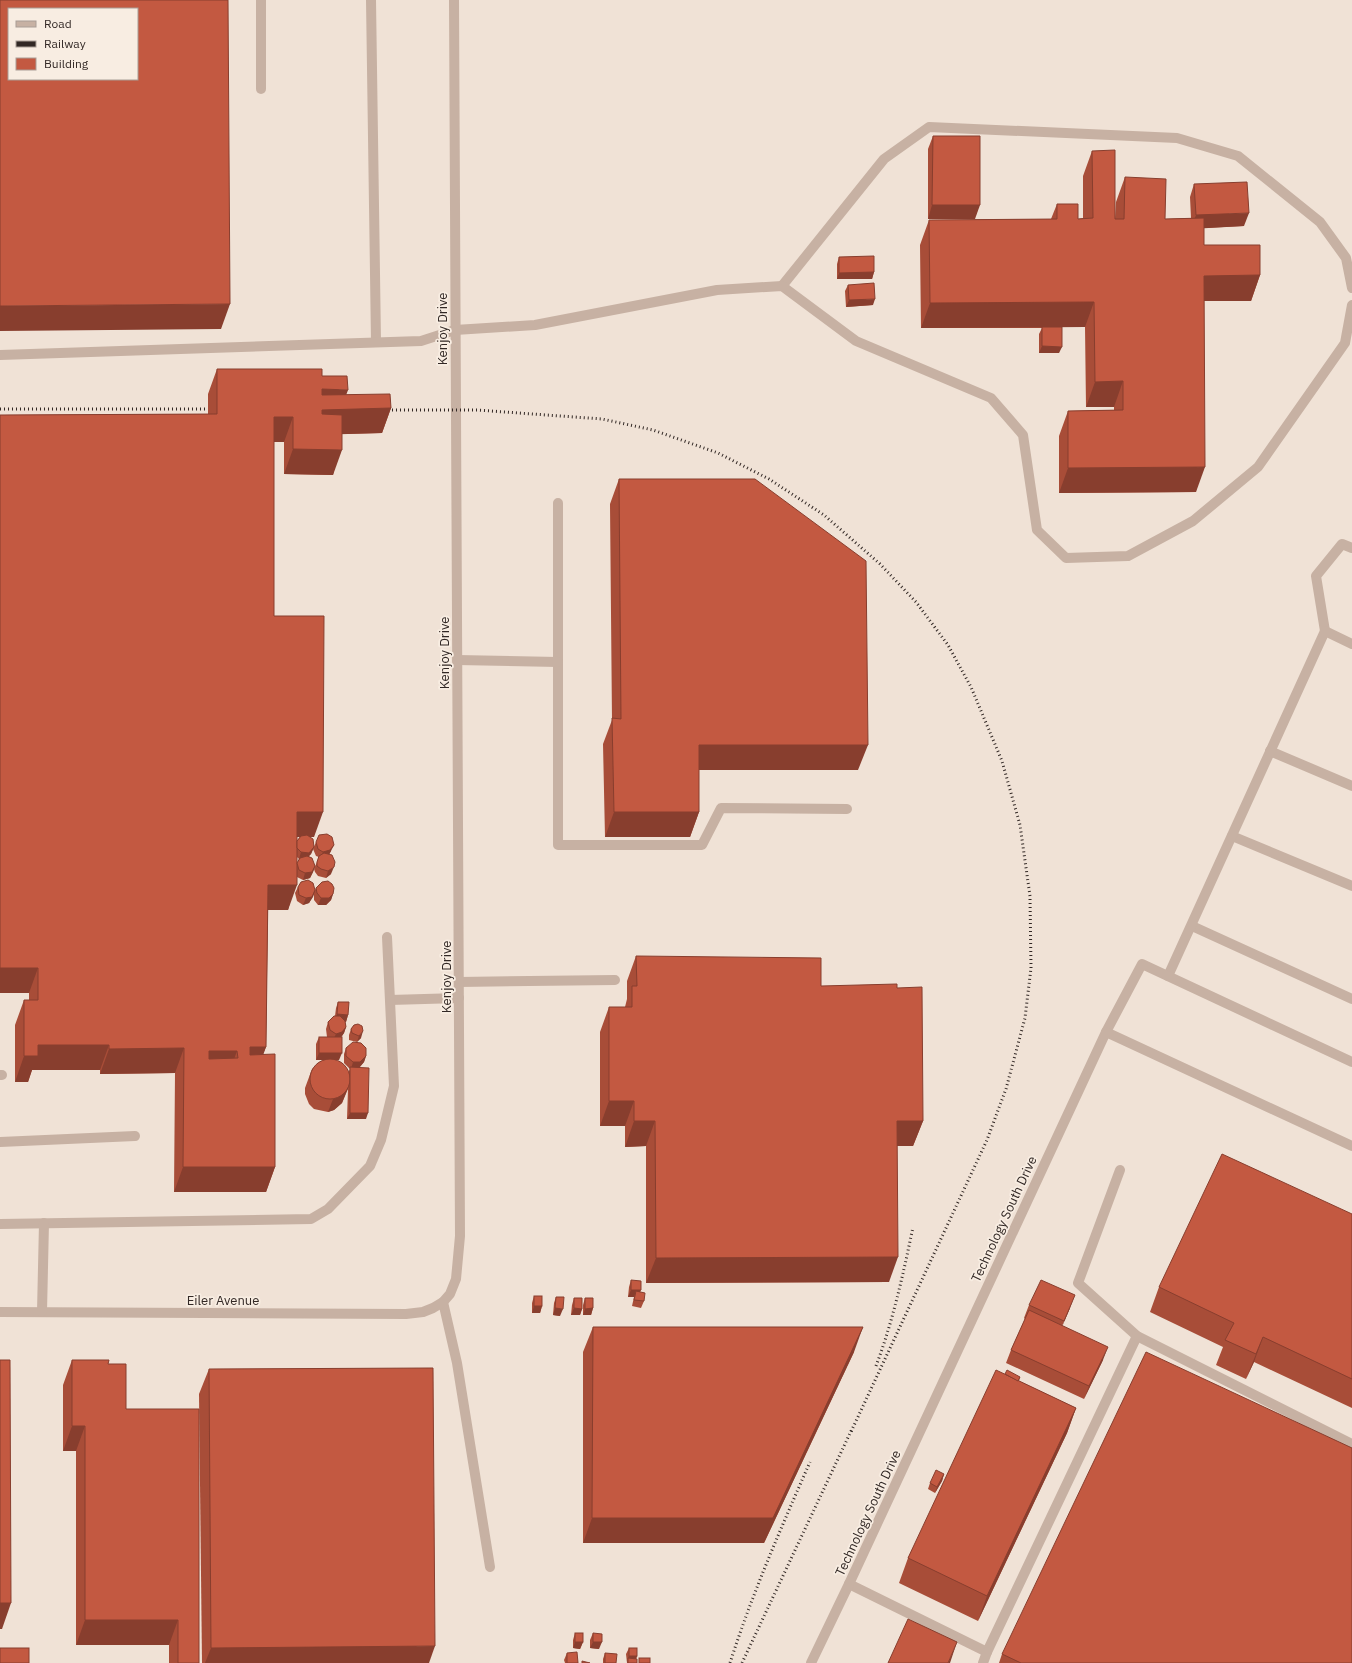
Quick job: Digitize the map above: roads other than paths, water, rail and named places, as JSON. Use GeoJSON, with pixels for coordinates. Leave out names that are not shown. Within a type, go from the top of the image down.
{"type":"FeatureCollection","features":[{"type":"Feature","properties":{"kind":"street"},"geometry":{"type":"LineString","coordinates":[[260,0],[261,89]]}},
{"type":"Feature","properties":{"kind":"street"},"geometry":{"type":"LineString","coordinates":[[371,0],[376,342]]}},
{"type":"Feature","properties":{"kind":"street","name":"Kenjoy Drive"},"geometry":{"type":"LineString","coordinates":[[444,1302],[450,1294],[456,1279],[460,1236],[454,0]]}},
{"type":"Feature","properties":{"kind":"street"},"geometry":{"type":"LineString","coordinates":[[782,286],[884,159],[929,127],[1177,138],[1238,156],[1320,222],[1346,258],[1352,288]]}},
{"type":"Feature","properties":{"kind":"street"},"geometry":{"type":"LineString","coordinates":[[0,355],[421,340],[456,330],[535,325],[717,290],[782,286],[856,341],[991,398],[1023,435],[1036,530],[1066,558],[1128,556],[1193,521],[1258,467],[1345,343],[1352,305]]}},
{"type":"Feature","properties":{"kind":"street"},"geometry":{"type":"LineString","coordinates":[[558,503],[558,845],[702,845],[721,808],[848,809]]}},
{"type":"Feature","properties":{"kind":"street"},"geometry":{"type":"LineString","coordinates":[[1352,548],[1342,544],[1316,576],[1325,631],[1168,976],[1352,1062]]}},
{"type":"Feature","properties":{"kind":"street"},"geometry":{"type":"LineString","coordinates":[[1325,631],[1352,644]]}},
{"type":"Feature","properties":{"kind":"street"},"geometry":{"type":"LineString","coordinates":[[457,660],[558,662]]}},
{"type":"Feature","properties":{"kind":"street"},"geometry":{"type":"LineString","coordinates":[[1270,751],[1352,786]]}},
{"type":"Feature","properties":{"kind":"street"},"geometry":{"type":"LineString","coordinates":[[1232,836],[1352,886]]}},
{"type":"Feature","properties":{"kind":"street"},"geometry":{"type":"LineString","coordinates":[[1192,926],[1352,999]]}},
{"type":"Feature","properties":{"kind":"street"},"geometry":{"type":"LineString","coordinates":[[0,1224],[311,1219],[328,1210],[347,1192],[370,1166],[381,1140],[394,1086],[387,937]]}},
{"type":"Feature","properties":{"kind":"street","name":"Technology South Drive"},"geometry":{"type":"LineString","coordinates":[[811,1663],[1106,1032],[1142,964],[1168,976]]}},
{"type":"Feature","properties":{"kind":"street"},"geometry":{"type":"LineString","coordinates":[[459,982],[615,980]]}},
{"type":"Feature","properties":{"kind":"street"},"geometry":{"type":"LineString","coordinates":[[390,1000],[459,998]]}},
{"type":"Feature","properties":{"kind":"street"},"geometry":{"type":"LineString","coordinates":[[1106,1032],[1352,1146]]}},
{"type":"Feature","properties":{"kind":"street"},"geometry":{"type":"LineString","coordinates":[[0,1142],[135,1136]]}},
{"type":"Feature","properties":{"kind":"street"},"geometry":{"type":"LineString","coordinates":[[1120,1170],[1078,1283],[1137,1336],[1352,1444]]}},
{"type":"Feature","properties":{"kind":"street"},"geometry":{"type":"LineString","coordinates":[[42,1312],[44,1223]]}},
{"type":"Feature","properties":{"kind":"street"},"geometry":{"type":"LineString","coordinates":[[444,1302],[457,1363],[490,1567]]}},
{"type":"Feature","properties":{"kind":"street","name":"Eiler Avenue"},"geometry":{"type":"LineString","coordinates":[[0,1312],[406,1314],[422,1312],[444,1302]]}},
{"type":"Feature","properties":{"kind":"street"},"geometry":{"type":"LineString","coordinates":[[983,1663],[1137,1336]]}},
{"type":"Feature","properties":{"kind":"street"},"geometry":{"type":"LineString","coordinates":[[849,1584],[987,1652]]}},
{"type":"Feature","properties":{"kind":"railway"},"geometry":{"type":"LineString","coordinates":[[0,409],[220,409]]}},
{"type":"Feature","properties":{"kind":"railway"},"geometry":{"type":"LineString","coordinates":[[380,410],[477,410],[602,419],[653,430],[718,453],[769,479],[824,515],[880,564],[916,602],[948,645],[971,687],[1002,761],[1020,825],[1030,896],[1031,968],[1025,1018],[1006,1089],[987,1140],[850,1434]]}},
{"type":"Feature","properties":{"kind":"railway"},"geometry":{"type":"LineString","coordinates":[[876,1366],[893,1315],[913,1227]]}},
{"type":"Feature","properties":{"kind":"railway"},"geometry":{"type":"LineString","coordinates":[[742,1663],[852,1429]]}},
{"type":"Feature","properties":{"kind":"railway"},"geometry":{"type":"LineString","coordinates":[[730,1663],[757,1586],[810,1462]]}}]}
